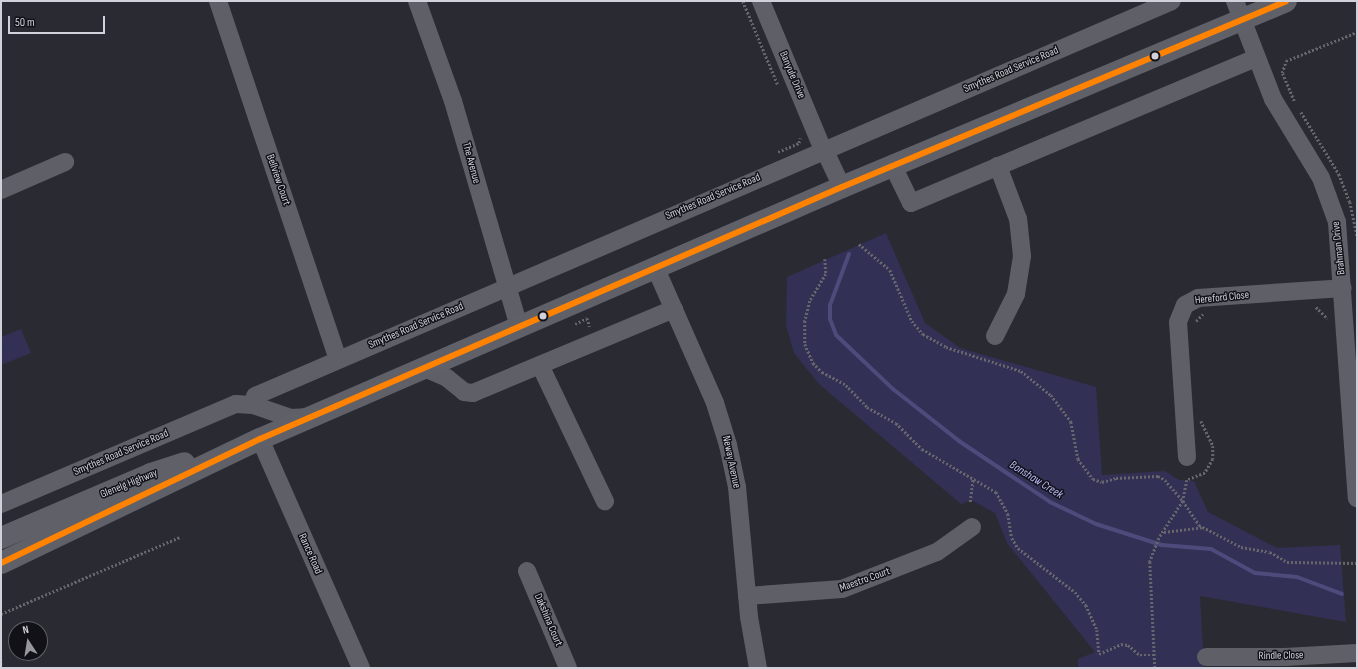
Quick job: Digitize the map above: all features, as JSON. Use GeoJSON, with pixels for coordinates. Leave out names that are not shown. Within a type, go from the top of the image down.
{"type":"FeatureCollection","features":[{"type":"Feature","properties":{"kind":"main road"},"geometry":{"type":"LineString","coordinates":[[1,563],[260,439],[893,166],[1238,10],[1286,1]]}},
{"type":"Feature","properties":{"kind":"main road","name":"Glenelg Highway"},"geometry":{"type":"LineString","coordinates":[[1,538],[151,474],[260,439]]}},
{"type":"Feature","properties":{"kind":"street","name":"Bellview Court"},"geometry":{"type":"LineString","coordinates":[[218,1],[338,359]]}},
{"type":"Feature","properties":{"kind":"street","name":"The Avenue"},"geometry":{"type":"LineString","coordinates":[[417,1],[454,101],[505,287],[519,326]]}},
{"type":"Feature","properties":{"kind":"street","name":"Banyule Drive"},"geometry":{"type":"LineString","coordinates":[[761,1],[824,149],[842,187]]}},
{"type":"Feature","properties":{"kind":"street","name":"Smythes Road Service Road"},"geometry":{"type":"LineString","coordinates":[[255,396],[824,149],[1172,1]]}},
{"type":"Feature","properties":{"kind":"street","name":"Brahman Drive"},"geometry":{"type":"LineString","coordinates":[[1238,10],[1256,58],[1278,108],[1327,190],[1337,222],[1343,288],[1357,498]]}},
{"type":"Feature","properties":{"kind":"street"},"geometry":{"type":"LineString","coordinates":[[893,166],[911,203],[1256,58]]}},
{"type":"Feature","properties":{"kind":"street"},"geometry":{"type":"LineString","coordinates":[[1,190],[65,162]]}},
{"type":"Feature","properties":{"kind":"street"},"geometry":{"type":"LineString","coordinates":[[995,336],[1016,294],[1022,252],[1018,219],[998,166]]}},
{"type":"Feature","properties":{"kind":"street","name":"Neway Avenue"},"geometry":{"type":"LineString","coordinates":[[656,269],[715,403],[728,445],[737,487],[747,596],[758,668]]}},
{"type":"Feature","properties":{"kind":"street","name":"Hereford Close"},"geometry":{"type":"LineString","coordinates":[[1187,457],[1178,322],[1185,305],[1198,298],[1343,288]]}},
{"type":"Feature","properties":{"kind":"street"},"geometry":{"type":"LineString","coordinates":[[424,368],[442,375],[464,392],[470,394],[674,309]]}},
{"type":"Feature","properties":{"kind":"street"},"geometry":{"type":"LineString","coordinates":[[540,365],[605,501]]}},
{"type":"Feature","properties":{"kind":"street","name":"Smythes Road Service Road"},"geometry":{"type":"LineString","coordinates":[[1,504],[236,404],[253,405],[291,418],[311,417]]}},
{"type":"Feature","properties":{"kind":"street","name":"Rance Road"},"geometry":{"type":"LineString","coordinates":[[260,439],[361,668]]}},
{"type":"Feature","properties":{"kind":"street","name":"Maestro Court"},"geometry":{"type":"LineString","coordinates":[[747,596],[842,589],[937,552],[972,528]]}},
{"type":"Feature","properties":{"kind":"street","name":"Dakshina Court"},"geometry":{"type":"LineString","coordinates":[[527,572],[568,668]]}},
{"type":"Feature","properties":{"kind":"street","name":"Rindle Close"},"geometry":{"type":"LineString","coordinates":[[1206,656],[1285,657],[1357,653]]}},
{"type":"Feature","properties":{"kind":"path"},"geometry":{"type":"LineString","coordinates":[[743,1],[779,88]]}},
{"type":"Feature","properties":{"kind":"path"},"geometry":{"type":"LineString","coordinates":[[1286,61],[1357,32]]}},
{"type":"Feature","properties":{"kind":"path"},"geometry":{"type":"LineString","coordinates":[[799,134],[801,140]]}},
{"type":"Feature","properties":{"kind":"path"},"geometry":{"type":"LineString","coordinates":[[859,244],[890,270],[912,321],[923,334],[946,347],[1021,371],[1052,395],[1071,422],[1078,459],[1093,479],[1102,482],[1116,478],[1158,476],[1165,480],[1202,527],[1241,547],[1270,552],[1287,562],[1357,563]]}},
{"type":"Feature","properties":{"kind":"path"},"geometry":{"type":"LineString","coordinates":[[825,259],[826,274],[810,301],[805,321],[805,344],[811,360],[822,372],[849,386],[867,407],[896,423],[922,449],[973,478],[1000,497],[1018,548],[1082,600],[1095,625],[1099,654],[1121,644],[1128,645],[1140,655],[1152,655]]}},
{"type":"Feature","properties":{"kind":"path"},"geometry":{"type":"LineString","coordinates":[[1310,307],[1318,306],[1327,315],[1328,325],[1345,324]]}},
{"type":"Feature","properties":{"kind":"path"},"geometry":{"type":"LineString","coordinates":[[1194,323],[1202,314],[1210,313]]}},
{"type":"Feature","properties":{"kind":"path"},"geometry":{"type":"LineString","coordinates":[[1155,668],[1152,655],[1153,597],[1149,566],[1154,548],[1159,538],[1183,501],[1187,480],[1205,473],[1213,460],[1213,446],[1200,417]]}},
{"type":"Feature","properties":{"kind":"path"},"geometry":{"type":"LineString","coordinates":[[970,502],[973,478]]}},
{"type":"Feature","properties":{"kind":"path"},"geometry":{"type":"LineString","coordinates":[[1163,532],[1202,527]]}},
{"type":"Feature","properties":{"kind":"path"},"geometry":{"type":"LineString","coordinates":[[1,614],[180,537]]}},
{"type":"Feature","properties":{"kind":"path"},"geometry":{"type":"LineString","coordinates":[[1,659],[1,667]]}},
{"type":"Feature","properties":{"kind":"shaded area"},"geometry":{"type":"Polygon","coordinates":[[[886,233],[925,323],[960,348],[1096,387],[1102,475],[1165,471],[1179,480],[1194,481],[1208,512],[1277,548],[1340,545],[1346,622],[1200,596],[1204,668],[1078,668],[1078,659],[1095,652],[1007,543],[995,513],[971,500],[961,504],[819,384],[794,353],[786,325],[787,277],[886,233]]]}},
{"type":"Feature","properties":{"kind":"shaded area"},"geometry":{"type":"Polygon","coordinates":[[[21,329],[31,353],[1,365],[1,337],[21,329]]]}},
{"type":"Feature","properties":{"kind":"waterway","name":"Bonshaw Creek"},"geometry":{"type":"LineString","coordinates":[[849,254],[830,305],[830,319],[836,335],[893,389],[959,441],[1050,502],[1096,524],[1162,545],[1211,549],[1255,573],[1297,577],[1342,594]]}},
{"type":"Feature","properties":{"kind":"transit line"},"geometry":{"type":"LineString","coordinates":[[1,563],[260,439],[842,187],[1286,1]]}}]}
